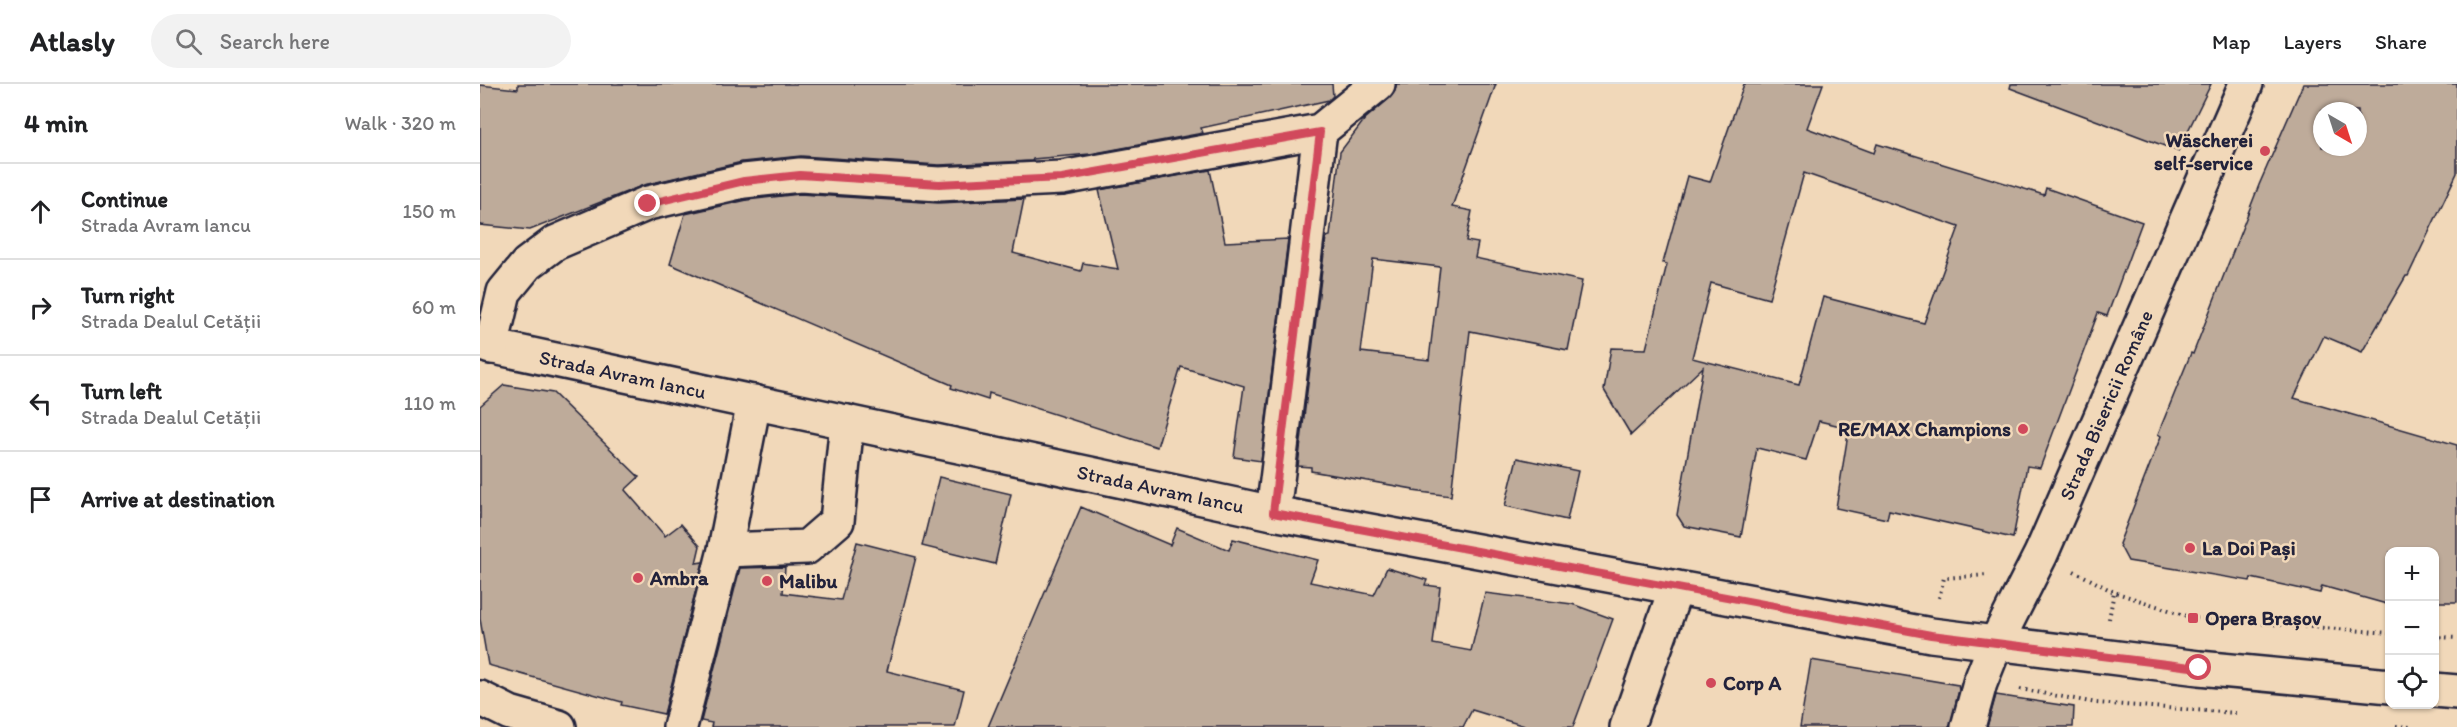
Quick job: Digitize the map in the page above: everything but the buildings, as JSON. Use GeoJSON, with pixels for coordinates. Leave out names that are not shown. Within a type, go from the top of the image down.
{"type":"FeatureCollection","features":[{"type":"Feature","properties":{"kind":"street"},"geometry":{"type":"LineString","coordinates":[[486,346],[504,292],[527,264],[555,243],[648,204],[744,181],[800,175],[939,184],[1062,178],[1320,132],[1378,84]]}},
{"type":"Feature","properties":{"kind":"street","name":"Strada Bisericii Române"},"geometry":{"type":"LineString","coordinates":[[1968,727],[1980,683],[1996,643],[2041,554],[2246,84]]}},
{"type":"Feature","properties":{"kind":"street"},"geometry":{"type":"LineString","coordinates":[[1273,513],[1320,132]]}},
{"type":"Feature","properties":{"kind":"street","name":"Strada Avram Iancu"},"geometry":{"type":"LineString","coordinates":[[486,346],[1273,513],[1931,635],[2199,668],[2385,686]]}},
{"type":"Feature","properties":{"kind":"street"},"geometry":{"type":"LineString","coordinates":[[680,727],[725,550],[754,402]]}},
{"type":"Feature","properties":{"kind":"street"},"geometry":{"type":"LineString","coordinates":[[725,550],[807,547],[837,521],[847,422]]}},
{"type":"Feature","properties":{"kind":"street"},"geometry":{"type":"LineString","coordinates":[[1627,727],[1676,588]]}},
{"type":"Feature","properties":{"kind":"street"},"geometry":{"type":"LineString","coordinates":[[2439,690],[2457,692]]}},
{"type":"Feature","properties":{"kind":"street"},"geometry":{"type":"LineString","coordinates":[[481,694],[510,713],[559,727]]}},
{"type":"Feature","properties":{"kind":"path"},"geometry":{"type":"LineString","coordinates":[[2439,637],[2457,638]]}},
{"type":"Feature","properties":{"kind":"place","name":"Wäscherei self-service"},"geometry":{"type":"Point","coordinates":[2265,151]}},
{"type":"Feature","properties":{"kind":"place","name":"RE/MAX Champions"},"geometry":{"type":"Point","coordinates":[2023,429]}},
{"type":"Feature","properties":{"kind":"place","name":"La Doi Pași"},"geometry":{"type":"Point","coordinates":[2190,548]}},
{"type":"Feature","properties":{"kind":"place","name":"Ambra"},"geometry":{"type":"Point","coordinates":[638,578]}},
{"type":"Feature","properties":{"kind":"place","name":"Malibu"},"geometry":{"type":"Point","coordinates":[767,581]}},
{"type":"Feature","properties":{"kind":"place","name":"Opera Brașov"},"geometry":{"type":"Point","coordinates":[2193,618]}},
{"type":"Feature","properties":{"kind":"place","name":"Corp A"},"geometry":{"type":"Point","coordinates":[1711,683]}},
{"type":"Feature","properties":{"kind":"route"},"geometry":{"type":"LineString","coordinates":[[648,204],[744,181],[800,175],[939,184],[1062,178],[1320,132],[1273,513],[1931,635],[2199,668]]}}]}
